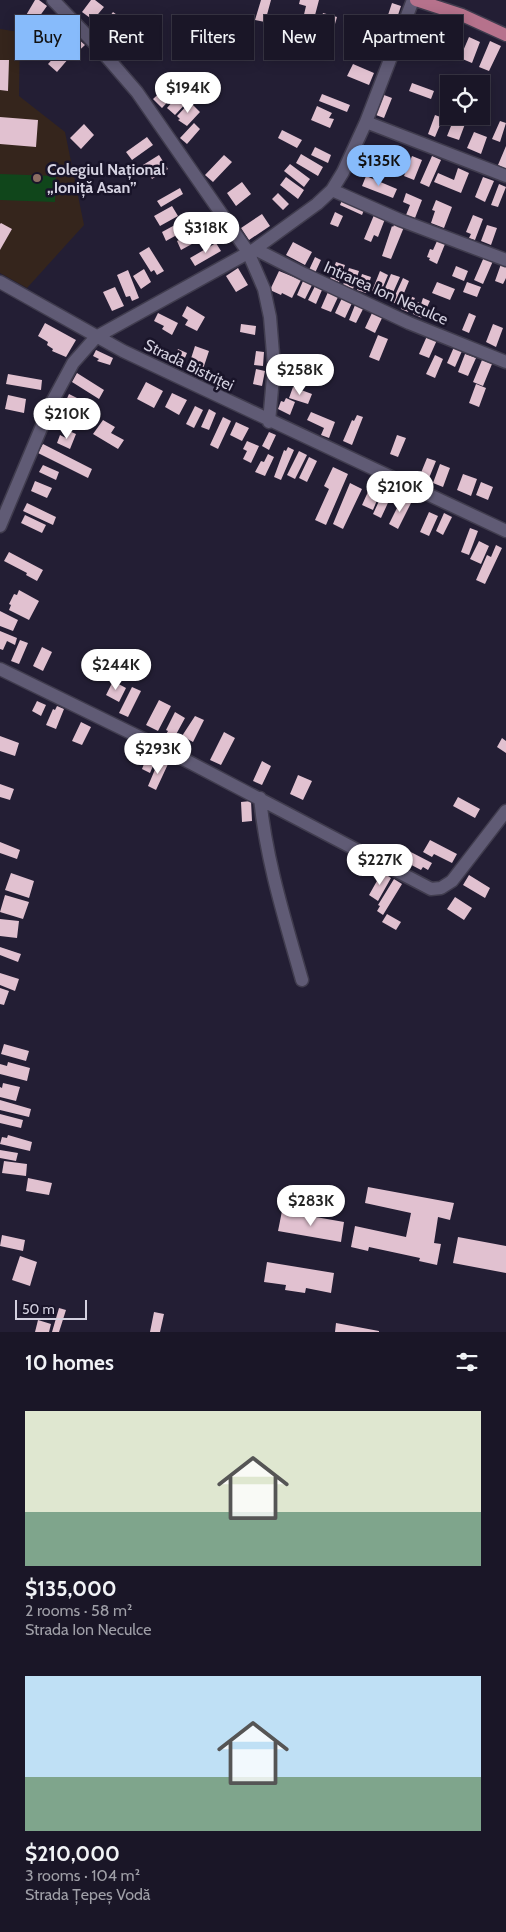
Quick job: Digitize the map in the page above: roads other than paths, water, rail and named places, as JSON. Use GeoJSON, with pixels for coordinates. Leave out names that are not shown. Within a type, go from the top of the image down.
{"type":"FeatureCollection","features":[{"type":"Feature","properties":{"kind":"main road"},"geometry":{"type":"LineString","coordinates":[[415,0],[462,15],[506,35]]}},
{"type":"Feature","properties":{"kind":"street"},"geometry":{"type":"LineString","coordinates":[[53,0],[106,55],[137,92],[252,251],[264,289],[270,317],[274,366],[269,422]]}},
{"type":"Feature","properties":{"kind":"street"},"geometry":{"type":"LineString","coordinates":[[0,526],[52,402],[73,364],[96,337],[252,251],[317,204],[332,190],[343,172],[366,122],[415,0]]}},
{"type":"Feature","properties":{"kind":"street"},"geometry":{"type":"LineString","coordinates":[[366,122],[506,176]]}},
{"type":"Feature","properties":{"kind":"street"},"geometry":{"type":"LineString","coordinates":[[332,190],[400,220],[506,260]]}},
{"type":"Feature","properties":{"kind":"street","name":"Intrarea Ion Neculce"},"geometry":{"type":"LineString","coordinates":[[252,251],[409,323],[506,362]]}},
{"type":"Feature","properties":{"kind":"street","name":"Strada Bistriței"},"geometry":{"type":"LineString","coordinates":[[0,282],[96,337],[269,422],[506,531]]}},
{"type":"Feature","properties":{"kind":"street"},"geometry":{"type":"LineString","coordinates":[[0,669],[260,798],[431,888],[441,888],[452,881],[506,811]]}},
{"type":"Feature","properties":{"kind":"street"},"geometry":{"type":"LineString","coordinates":[[260,798],[262,822],[273,872],[302,980]]}},
{"type":"Feature","properties":{"kind":"place","name":"Colegiul Național „Ioniță Asan”"},"geometry":{"type":"Point","coordinates":[37,178]}}]}
